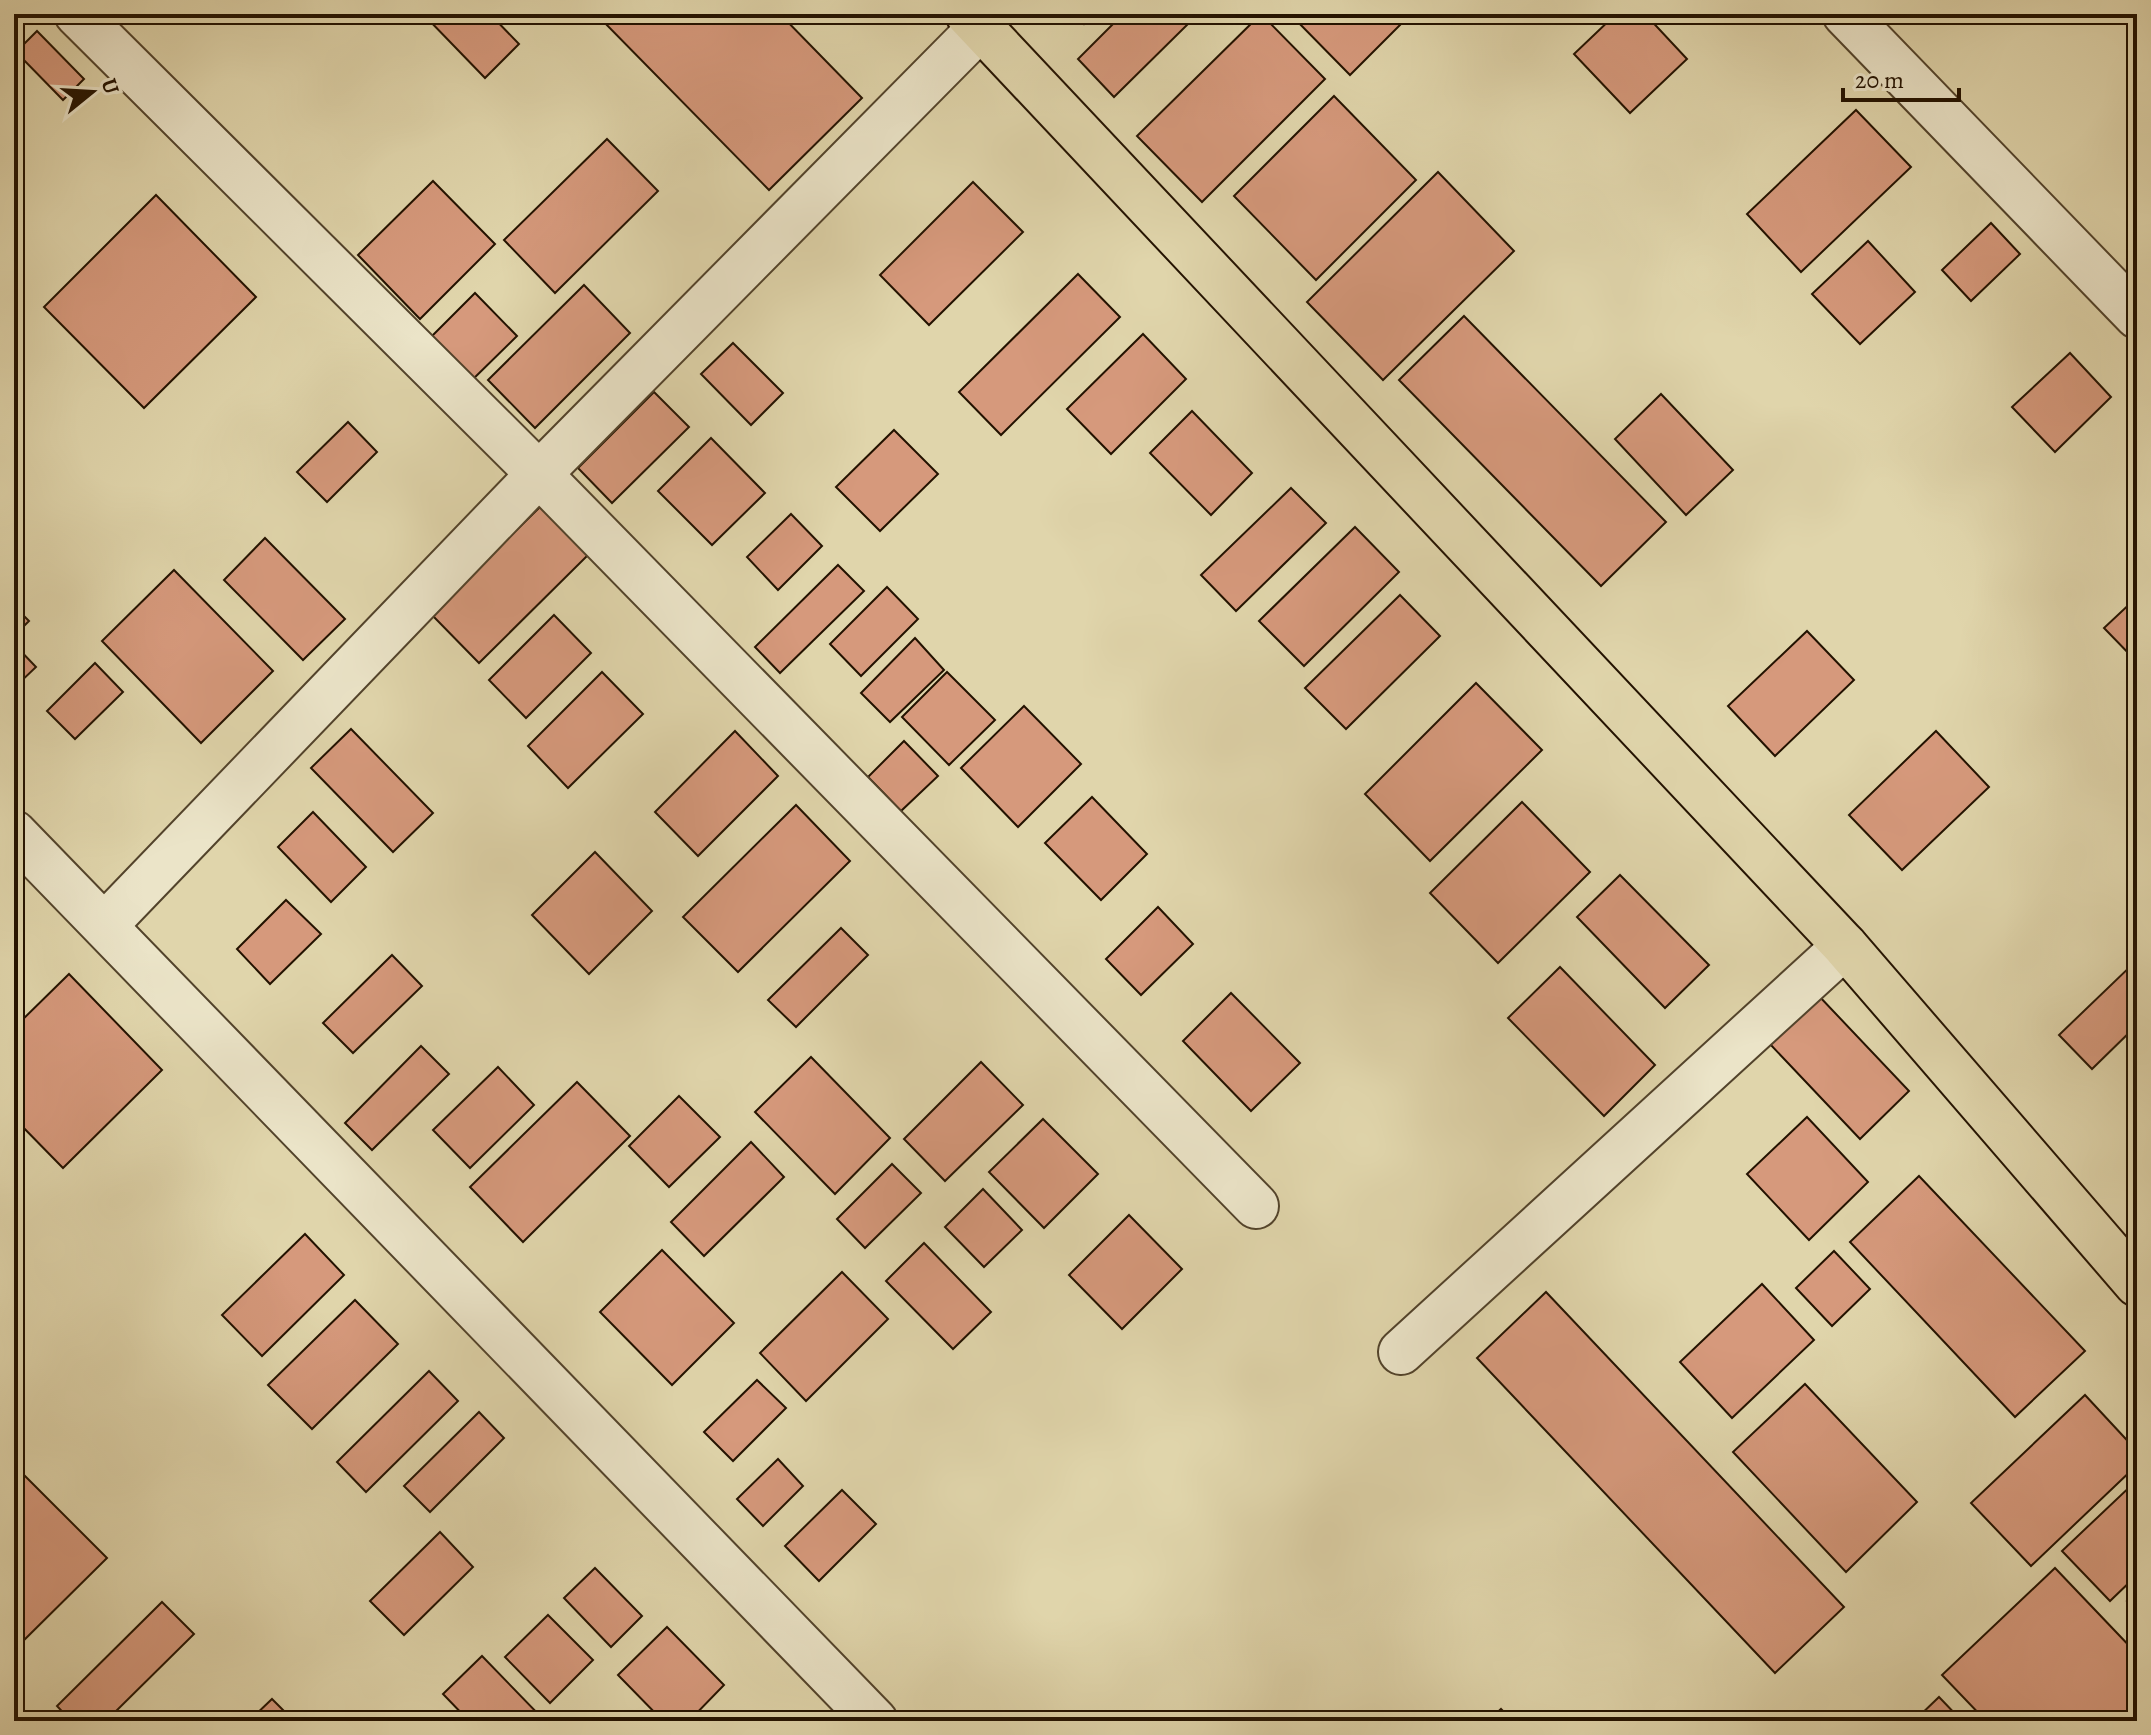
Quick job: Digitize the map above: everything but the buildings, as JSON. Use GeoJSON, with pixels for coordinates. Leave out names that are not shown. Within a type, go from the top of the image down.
{"type":"FeatureCollection","features":[{"type":"Feature","properties":{"kind":"main road"},"geometry":{"type":"LineString","coordinates":[[975,20],[1845,946],[2137,1284]]}},
{"type":"Feature","properties":{"kind":"street"},"geometry":{"type":"LineString","coordinates":[[77,14],[539,474],[1256,1206]]}},
{"type":"Feature","properties":{"kind":"street"},"geometry":{"type":"LineString","coordinates":[[1845,14],[2137,316]]}},
{"type":"Feature","properties":{"kind":"street"},"geometry":{"type":"LineString","coordinates":[[105,925],[975,20]]}},
{"type":"Feature","properties":{"kind":"street"},"geometry":{"type":"LineString","coordinates":[[14,833],[875,1721]]}},
{"type":"Feature","properties":{"kind":"street"},"geometry":{"type":"LineString","coordinates":[[1401,1352],[1845,946]]}}]}
